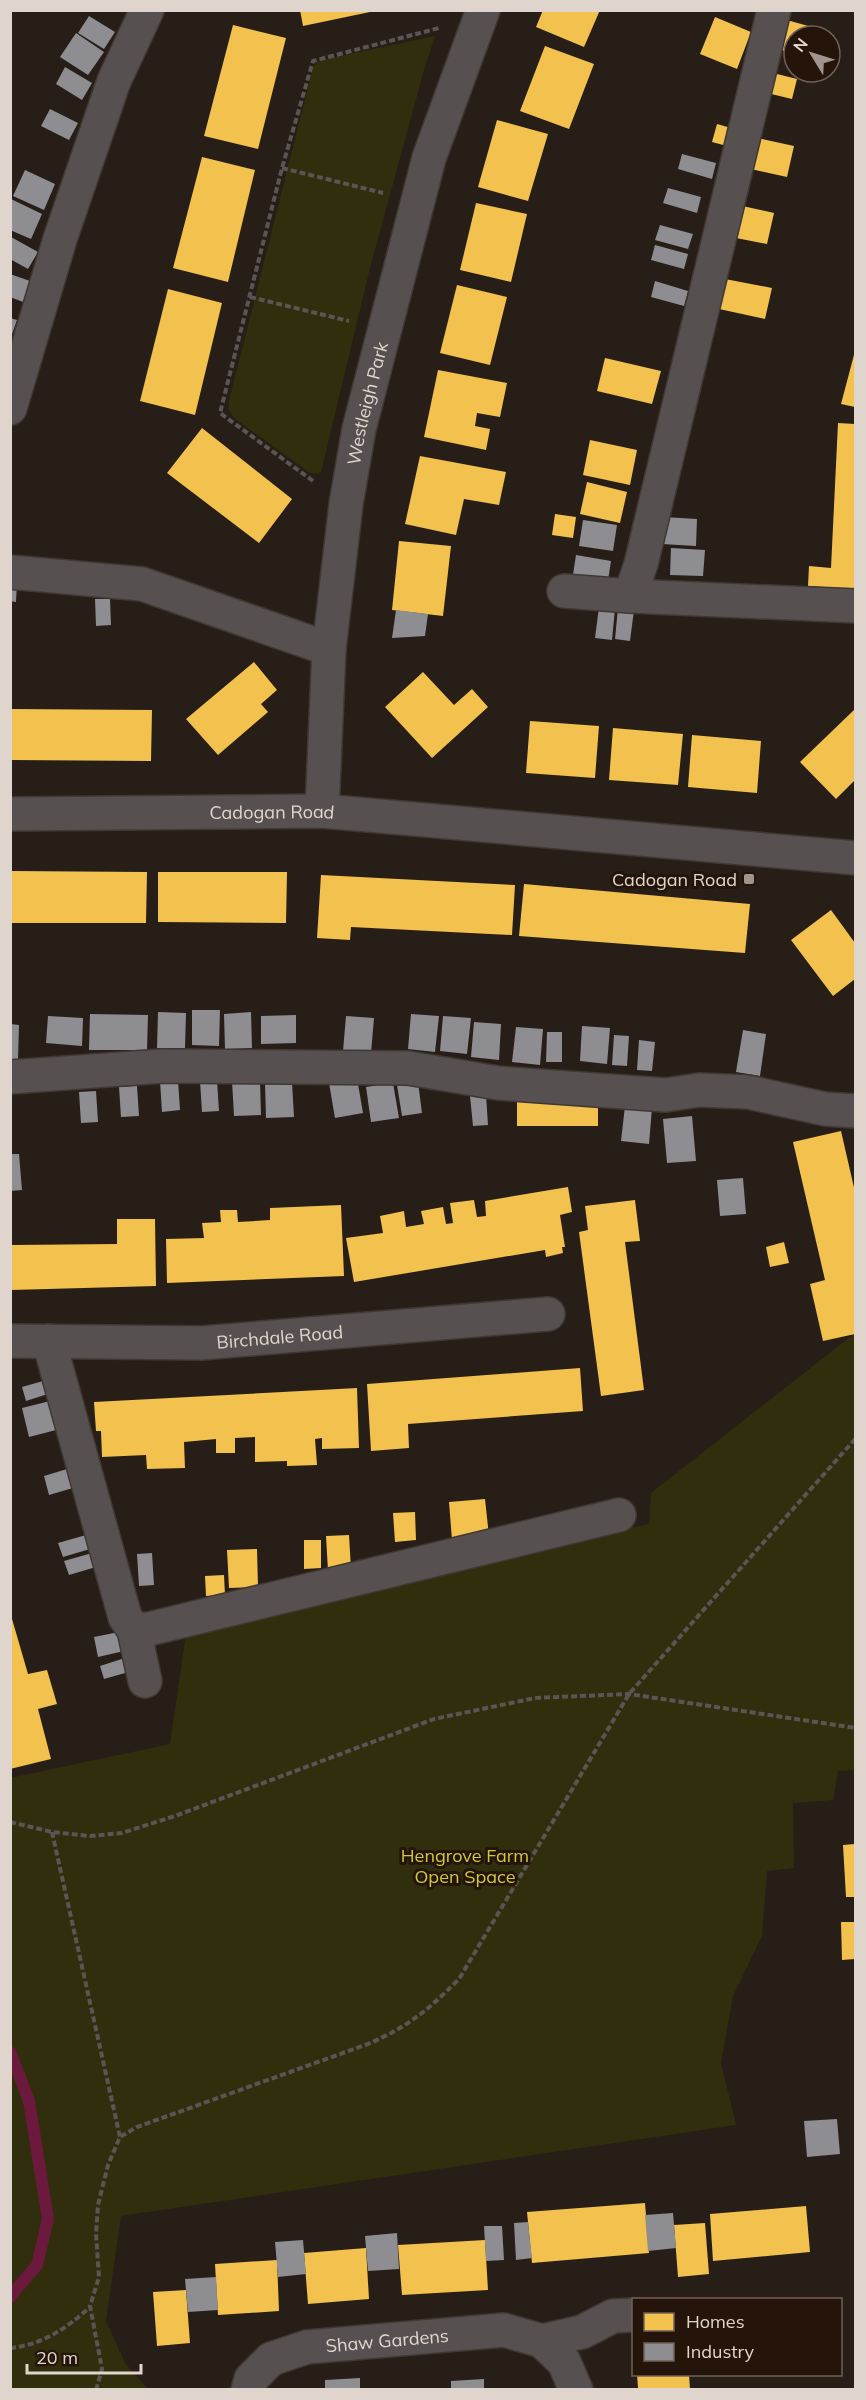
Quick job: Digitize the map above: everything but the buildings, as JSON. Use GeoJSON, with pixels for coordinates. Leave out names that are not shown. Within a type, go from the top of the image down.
{"type":"FeatureCollection","features":[{"type":"Feature","properties":{"kind":"street"},"geometry":{"type":"LineString","coordinates":[[10,408],[64,227],[114,81],[147,10]]}},
{"type":"Feature","properties":{"kind":"street"},"geometry":{"type":"LineString","coordinates":[[630,596],[641,564],[774,10]]}},
{"type":"Feature","properties":{"kind":"street","name":"Westleigh Park"},"geometry":{"type":"LineString","coordinates":[[322,811],[329,649],[346,504],[359,429],[429,158],[482,14]]}},
{"type":"Feature","properties":{"kind":"street"},"geometry":{"type":"LineString","coordinates":[[10,572],[142,584],[329,649]]}},
{"type":"Feature","properties":{"kind":"street"},"geometry":{"type":"LineString","coordinates":[[564,591],[855,606]]}},
{"type":"Feature","properties":{"kind":"street","name":"Cadogan Road"},"geometry":{"type":"LineString","coordinates":[[10,814],[322,811],[855,858]]}},
{"type":"Feature","properties":{"kind":"street"},"geometry":{"type":"LineString","coordinates":[[10,1077],[163,1066],[408,1068],[498,1083],[666,1095],[699,1090],[748,1092],[825,1109],[855,1111]]}},
{"type":"Feature","properties":{"kind":"street","name":"Birchdale Road"},"geometry":{"type":"LineString","coordinates":[[10,1341],[202,1343],[548,1314]]}},
{"type":"Feature","properties":{"kind":"street"},"geometry":{"type":"LineString","coordinates":[[49,1341],[125,1617],[134,1630],[145,1681]]}},
{"type":"Feature","properties":{"kind":"street"},"geometry":{"type":"LineString","coordinates":[[134,1630],[149,1629],[619,1515]]}},
{"type":"Feature","properties":{"kind":"street","name":"Shaw Gardens"},"geometry":{"type":"LineString","coordinates":[[542,2341],[582,2332],[613,2316],[632,2315]]}},
{"type":"Feature","properties":{"kind":"street","name":"Shaw Gardens"},"geometry":{"type":"LineString","coordinates":[[248,2390],[251,2379],[271,2359],[307,2347],[504,2330],[542,2341],[564,2362],[576,2390]]}},
{"type":"Feature","properties":{"kind":"path"},"geometry":{"type":"LineString","coordinates":[[346,504],[220,413],[282,168],[313,61],[482,14]]}},
{"type":"Feature","properties":{"kind":"path"},"geometry":{"type":"LineString","coordinates":[[282,168],[417,201]]}},
{"type":"Feature","properties":{"kind":"path"},"geometry":{"type":"LineString","coordinates":[[250,297],[384,330]]}},
{"type":"Feature","properties":{"kind":"path"},"geometry":{"type":"LineString","coordinates":[[120,2137],[137,2127],[368,2044],[396,2031],[428,2011],[459,1979],[629,1694],[855,1438]]}},
{"type":"Feature","properties":{"kind":"path"},"geometry":{"type":"LineString","coordinates":[[10,1822],[52,1832],[90,1836],[122,1833],[175,1816],[434,1719],[535,1698],[629,1694],[855,1728]]}},
{"type":"Feature","properties":{"kind":"path"},"geometry":{"type":"LineString","coordinates":[[52,1832],[120,2137],[108,2165],[98,2205],[96,2234],[99,2277],[90,2306],[102,2369],[96,2390]]}},
{"type":"Feature","properties":{"kind":"path"},"geometry":{"type":"LineString","coordinates":[[10,2348],[29,2346],[70,2325],[90,2306]]}},
{"type":"Feature","properties":{"kind":"green space"},"geometry":{"type":"Polygon","coordinates":[[[435,36],[370,268],[321,472],[310,473],[234,418],[229,410],[229,401],[313,68],[322,60],[435,36]]]}},
{"type":"Feature","properties":{"kind":"green space","name":"Hengrove Farm Open Space"},"geometry":{"type":"Polygon","coordinates":[[[855,1333],[855,1770],[838,1771],[833,1800],[793,1803],[794,1868],[767,1871],[762,1936],[733,1996],[721,2063],[736,2125],[121,2216],[106,2321],[125,2363],[148,2389],[11,2389],[10,1778],[170,1744],[188,1620],[649,1524],[651,1493],[855,1333]]]}},
{"type":"Feature","properties":{"kind":"waterway"},"geometry":{"type":"LineString","coordinates":[[10,2052],[29,2101],[48,2219],[37,2265],[10,2297]]}},
{"type":"Feature","properties":{"kind":"place","name":"Cadogan Road"},"geometry":{"type":"Point","coordinates":[749,879]}}]}
